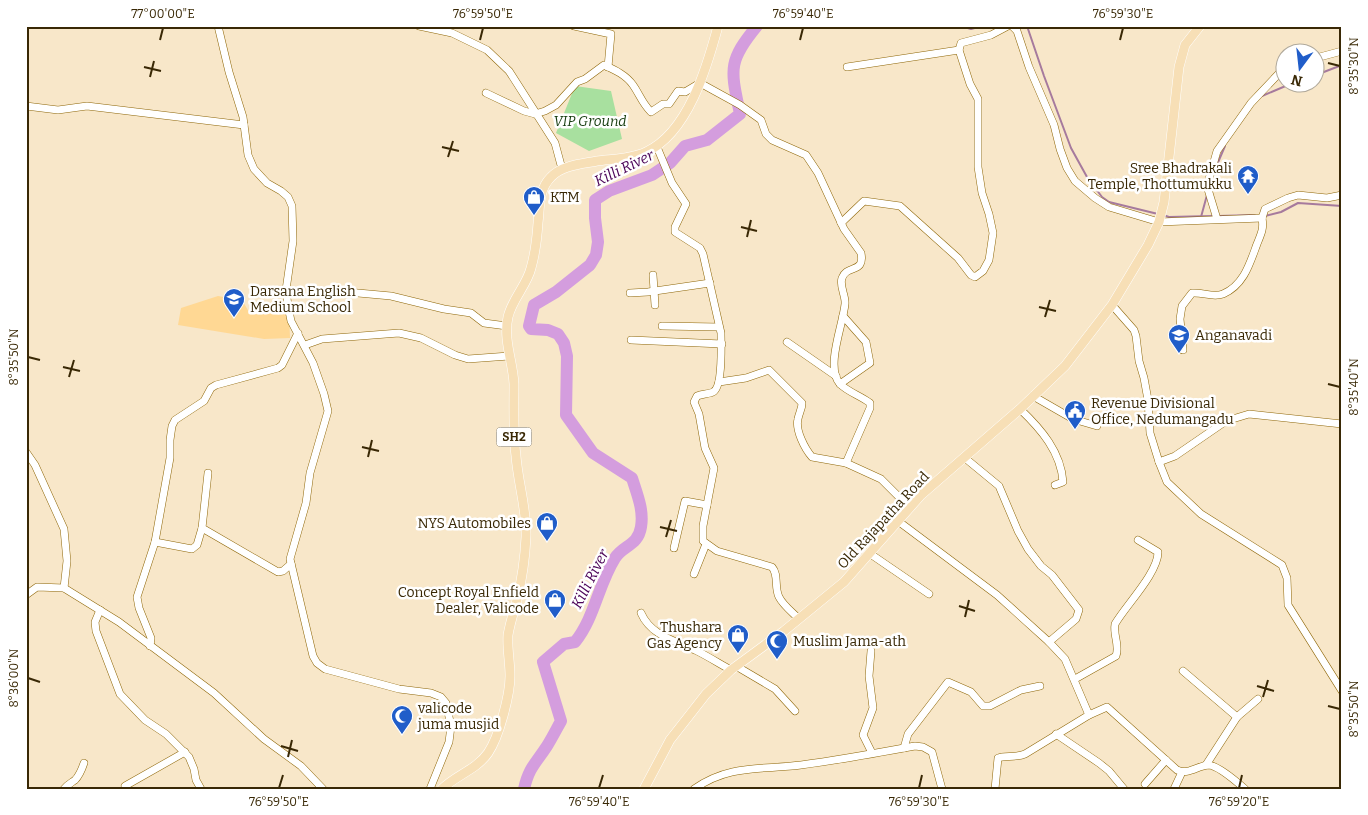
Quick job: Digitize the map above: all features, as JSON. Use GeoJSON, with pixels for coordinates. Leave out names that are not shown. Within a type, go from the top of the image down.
{"type":"FeatureCollection","features":[{"type":"Feature","properties":{"kind":"main road","name":"SH2"},"geometry":{"type":"LineString","coordinates":[[442,789],[452,779],[474,768],[488,752],[498,732],[510,680],[508,634],[525,562],[526,535],[516,456],[514,378],[509,356],[507,326],[512,305],[531,270],[539,201],[544,187],[551,176],[562,169],[578,164],[644,154],[656,147],[678,123],[695,97],[708,64],[718,26]]}},
{"type":"Feature","properties":{"kind":"main road","name":"Old Rajapatha Road"},"geometry":{"type":"LineString","coordinates":[[644,789],[670,740],[706,694],[733,668],[784,631],[844,582],[921,495],[1020,409],[1065,366],[1112,305],[1148,245],[1159,221],[1179,67],[1185,45],[1200,26]]}},
{"type":"Feature","properties":{"kind":"street"},"geometry":{"type":"LineString","coordinates":[[218,26],[244,125],[248,155],[254,169],[267,184],[288,197],[292,206],[293,241],[286,290],[288,306],[291,320],[305,345],[324,394],[328,411],[310,473],[306,503],[290,560],[313,656],[317,663],[326,669],[399,689],[431,693],[446,703],[450,713],[449,742],[430,789]]}},
{"type":"Feature","properties":{"kind":"street"},"geometry":{"type":"LineString","coordinates":[[418,26],[452,33],[487,50],[509,72],[555,143],[562,169]]}},
{"type":"Feature","properties":{"kind":"street"},"geometry":{"type":"LineString","coordinates":[[574,26],[611,34],[608,67]]}},
{"type":"Feature","properties":{"kind":"street"},"geometry":{"type":"LineString","coordinates":[[841,223],[864,201],[900,206],[958,258],[971,275],[975,277],[983,271],[989,260],[993,233],[982,193],[978,167],[978,99],[970,84],[959,50],[961,44],[992,35],[1008,26]]}},
{"type":"Feature","properties":{"kind":"street"},"geometry":{"type":"LineString","coordinates":[[1012,26],[1017,31],[1029,67],[1054,125],[1067,168],[1075,181],[1095,198],[1109,207],[1159,221],[1216,216],[1262,218]]}},
{"type":"Feature","properties":{"kind":"street"},"geometry":{"type":"LineString","coordinates":[[846,67],[959,50]]}},
{"type":"Feature","properties":{"kind":"street"},"geometry":{"type":"LineString","coordinates":[[1326,55],[1342,51]]}},
{"type":"Feature","properties":{"kind":"street"},"geometry":{"type":"LineString","coordinates":[[486,93],[524,111],[535,114],[550,109],[577,82],[604,66],[626,78],[634,86],[640,99],[651,112],[663,104],[669,104],[678,91],[685,92],[700,83],[740,105],[761,120],[766,134],[772,140],[806,155],[818,173],[841,223],[861,253],[862,258],[862,263],[850,270],[842,279],[845,303],[835,353],[836,376],[840,384],[863,398],[870,405],[868,416],[846,464]]}},
{"type":"Feature","properties":{"kind":"street"},"geometry":{"type":"LineString","coordinates":[[1216,216],[1207,186],[1217,151],[1251,103],[1276,77]]}},
{"type":"Feature","properties":{"kind":"street"},"geometry":{"type":"LineString","coordinates":[[26,106],[58,110],[87,106],[244,125]]}},
{"type":"Feature","properties":{"kind":"street"},"geometry":{"type":"LineString","coordinates":[[656,147],[672,183],[686,204],[675,228],[678,234],[700,248],[703,254],[722,344],[718,386],[713,392],[697,396],[694,402],[699,414],[705,448],[714,468],[702,536],[703,541],[717,551],[772,567],[776,572],[776,590],[780,599],[798,618]]}},
{"type":"Feature","properties":{"kind":"street"},"geometry":{"type":"LineString","coordinates":[[1183,350],[1180,319],[1182,306],[1192,293],[1222,295],[1242,279],[1248,270],[1263,230],[1262,218],[1265,209],[1298,195],[1327,198],[1342,195]]}},
{"type":"Feature","properties":{"kind":"street"},"geometry":{"type":"LineString","coordinates":[[653,275],[655,306]]}},
{"type":"Feature","properties":{"kind":"street"},"geometry":{"type":"LineString","coordinates":[[630,293],[710,283]]}},
{"type":"Feature","properties":{"kind":"street"},"geometry":{"type":"LineString","coordinates":[[347,292],[391,296],[444,309],[471,312],[484,322],[507,326]]}},
{"type":"Feature","properties":{"kind":"street"},"geometry":{"type":"LineString","coordinates":[[1112,305],[1134,330],[1136,336],[1139,361],[1148,400],[1150,433],[1167,482],[1201,514],[1282,565],[1287,578],[1288,605],[1342,691]]}},
{"type":"Feature","properties":{"kind":"street"},"geometry":{"type":"LineString","coordinates":[[840,384],[870,363],[866,342],[843,316]]}},
{"type":"Feature","properties":{"kind":"street"},"geometry":{"type":"LineString","coordinates":[[662,326],[719,327]]}},
{"type":"Feature","properties":{"kind":"street"},"geometry":{"type":"LineString","coordinates":[[150,646],[151,638],[139,608],[137,596],[155,542],[170,458],[172,426],[175,420],[204,401],[211,388],[216,385],[278,368],[282,365],[298,333]]}},
{"type":"Feature","properties":{"kind":"street"},"geometry":{"type":"LineString","coordinates":[[305,345],[322,339],[399,333],[420,338],[455,355],[468,359],[509,356]]}},
{"type":"Feature","properties":{"kind":"street"},"geometry":{"type":"LineString","coordinates":[[631,340],[722,344]]}},
{"type":"Feature","properties":{"kind":"street"},"geometry":{"type":"LineString","coordinates":[[787,342],[836,376]]}},
{"type":"Feature","properties":{"kind":"street"},"geometry":{"type":"LineString","coordinates":[[719,382],[746,378],[769,370],[802,403],[802,409],[797,420],[800,433],[812,457],[846,464],[881,479],[910,508]]}},
{"type":"Feature","properties":{"kind":"street"},"geometry":{"type":"LineString","coordinates":[[1033,396],[1074,419],[1097,426]]}},
{"type":"Feature","properties":{"kind":"street"},"geometry":{"type":"LineString","coordinates":[[1020,409],[1044,434],[1056,454],[1063,482],[1055,485]]}},
{"type":"Feature","properties":{"kind":"street"},"geometry":{"type":"LineString","coordinates":[[1159,462],[1175,456],[1226,421],[1249,414],[1342,424]]}},
{"type":"Feature","properties":{"kind":"street"},"geometry":{"type":"LineString","coordinates":[[26,452],[35,465],[64,529],[67,561],[64,588]]}},
{"type":"Feature","properties":{"kind":"street"},"geometry":{"type":"LineString","coordinates":[[965,458],[999,486],[1018,531],[1028,549],[1041,566],[1052,575],[1079,610],[1076,619],[1049,642]]}},
{"type":"Feature","properties":{"kind":"street"},"geometry":{"type":"LineString","coordinates":[[155,542],[192,549],[197,545],[202,528],[208,473]]}},
{"type":"Feature","properties":{"kind":"street"},"geometry":{"type":"LineString","coordinates":[[674,548],[684,501],[707,505]]}},
{"type":"Feature","properties":{"kind":"street"},"geometry":{"type":"LineString","coordinates":[[898,521],[997,595],[1049,642],[1065,659],[1089,715]]}},
{"type":"Feature","properties":{"kind":"street"},"geometry":{"type":"LineString","coordinates":[[202,528],[278,572],[283,571],[291,564]]}},
{"type":"Feature","properties":{"kind":"street"},"geometry":{"type":"LineString","coordinates":[[1075,679],[1116,656],[1118,649],[1115,624],[1149,577],[1158,557],[1158,552],[1138,540]]}},
{"type":"Feature","properties":{"kind":"street"},"geometry":{"type":"LineString","coordinates":[[694,574],[706,544]]}},
{"type":"Feature","properties":{"kind":"street"},"geometry":{"type":"LineString","coordinates":[[869,553],[929,594]]}},
{"type":"Feature","properties":{"kind":"street"},"geometry":{"type":"LineString","coordinates":[[26,595],[37,587],[64,588],[100,610],[214,693],[264,739],[300,766],[323,789]]}},
{"type":"Feature","properties":{"kind":"street"},"geometry":{"type":"LineString","coordinates":[[100,610],[95,622],[96,631],[120,694],[145,720],[166,734],[189,756],[196,780],[201,789]]}},
{"type":"Feature","properties":{"kind":"street"},"geometry":{"type":"LineString","coordinates":[[640,613],[646,624],[666,638],[775,689],[795,711]]}},
{"type":"Feature","properties":{"kind":"street"},"geometry":{"type":"LineString","coordinates":[[871,651],[869,676],[873,708],[863,735],[872,754]]}},
{"type":"Feature","properties":{"kind":"street"},"geometry":{"type":"LineString","coordinates":[[1183,671],[1237,717]]}},
{"type":"Feature","properties":{"kind":"street"},"geometry":{"type":"LineString","coordinates":[[904,748],[908,734],[948,682],[971,692],[983,706],[990,706],[1021,690],[1040,686]]}},
{"type":"Feature","properties":{"kind":"street"},"geometry":{"type":"LineString","coordinates":[[995,789],[998,758],[1001,756],[1017,757],[1025,754],[1089,715],[1108,707],[1177,770],[1189,772],[1206,765],[1237,717],[1258,699]]}},
{"type":"Feature","properties":{"kind":"street"},"geometry":{"type":"LineString","coordinates":[[1056,734],[1099,762],[1124,789]]}},
{"type":"Feature","properties":{"kind":"street"},"geometry":{"type":"LineString","coordinates":[[694,789],[719,776],[740,770],[757,767],[789,766],[915,746],[923,747],[932,752],[942,789]]}},
{"type":"Feature","properties":{"kind":"street"},"geometry":{"type":"LineString","coordinates":[[125,786],[185,752]]}},
{"type":"Feature","properties":{"kind":"street"},"geometry":{"type":"LineString","coordinates":[[1145,784],[1166,760]]}},
{"type":"Feature","properties":{"kind":"street"},"geometry":{"type":"LineString","coordinates":[[64,789],[68,783],[75,780],[84,763]]}},
{"type":"Feature","properties":{"kind":"street"},"geometry":{"type":"LineString","coordinates":[[1206,765],[1219,769],[1245,789]]}},
{"type":"Feature","properties":{"kind":"street"},"geometry":{"type":"LineString","coordinates":[[1174,789],[1182,772]]}},
{"type":"Feature","properties":{"kind":"shaded area","name":"Darsana English Medium School"},"geometry":{"type":"Polygon","coordinates":[[[218,296],[242,300],[249,312],[289,311],[290,338],[264,339],[178,325],[181,308],[218,296]]]}},
{"type":"Feature","properties":{"kind":"green space","name":"VIP Ground"},"geometry":{"type":"Polygon","coordinates":[[[575,86],[611,91],[622,139],[589,151],[556,133],[575,86]]]}},
{"type":"Feature","properties":{"kind":"waterway","name":"Killi River"},"geometry":{"type":"LineString","coordinates":[[524,789],[531,770],[561,721],[543,662],[564,644],[575,642],[592,612],[609,568],[618,554],[637,538],[642,521],[640,502],[632,478],[593,453],[566,415],[567,356],[564,343],[558,334],[548,330],[531,329],[529,326],[534,305],[556,292],[590,265],[596,255],[598,242],[595,200],[609,191],[652,175],[670,163],[685,146],[707,140],[740,114],[735,87],[734,67],[740,49],[757,26]]}},
{"type":"Feature","properties":{"kind":"waterway"},"geometry":{"type":"LineString","coordinates":[[961,26],[971,29],[982,26]]}},
{"type":"Feature","properties":{"kind":"waterway"},"geometry":{"type":"LineString","coordinates":[[1027,26],[1071,148],[1087,177],[1102,197],[1109,202],[1158,214]]}},
{"type":"Feature","properties":{"kind":"waterway"},"geometry":{"type":"LineString","coordinates":[[1326,71],[1342,65]]}},
{"type":"Feature","properties":{"kind":"waterway"},"geometry":{"type":"LineString","coordinates":[[1262,96],[1276,90]]}},
{"type":"Feature","properties":{"kind":"waterway"},"geometry":{"type":"LineString","coordinates":[[1216,167],[1225,146]]}},
{"type":"Feature","properties":{"kind":"waterway"},"geometry":{"type":"LineString","coordinates":[[1201,217],[1207,195]]}},
{"type":"Feature","properties":{"kind":"waterway"},"geometry":{"type":"LineString","coordinates":[[1265,216],[1281,212],[1298,203],[1342,206]]}},
{"type":"Feature","properties":{"kind":"waterway"},"geometry":{"type":"LineString","coordinates":[[1163,215],[1169,217],[1213,216]]}},
{"type":"Feature","properties":{"kind":"waterway"},"geometry":{"type":"LineString","coordinates":[[1218,216],[1255,215]]}},
{"type":"Feature","properties":{"kind":"place","name":"Sree Bhadrakali Temple, Thottumukku"},"geometry":{"type":"Point","coordinates":[1248,195]}},
{"type":"Feature","properties":{"kind":"place","name":"KTM"},"geometry":{"type":"Point","coordinates":[534,216]}},
{"type":"Feature","properties":{"kind":"place","name":"Darsana English Medium School"},"geometry":{"type":"Point","coordinates":[234,318]}},
{"type":"Feature","properties":{"kind":"place","name":"Anganavadi"},"geometry":{"type":"Point","coordinates":[1179,354]}},
{"type":"Feature","properties":{"kind":"place","name":"Revenue Divisional Office, Nedumangadu"},"geometry":{"type":"Point","coordinates":[1075,430]}},
{"type":"Feature","properties":{"kind":"place","name":"NYS Automobiles"},"geometry":{"type":"Point","coordinates":[547,542]}},
{"type":"Feature","properties":{"kind":"place","name":"Concept Royal Enfield Dealer, Valicode"},"geometry":{"type":"Point","coordinates":[555,619]}},
{"type":"Feature","properties":{"kind":"place","name":"Thushara Gas Agency"},"geometry":{"type":"Point","coordinates":[738,654]}},
{"type":"Feature","properties":{"kind":"place","name":"Muslim Jama-ath"},"geometry":{"type":"Point","coordinates":[777,660]}},
{"type":"Feature","properties":{"kind":"place","name":"valicode juma musjid"},"geometry":{"type":"Point","coordinates":[402,735]}}]}
